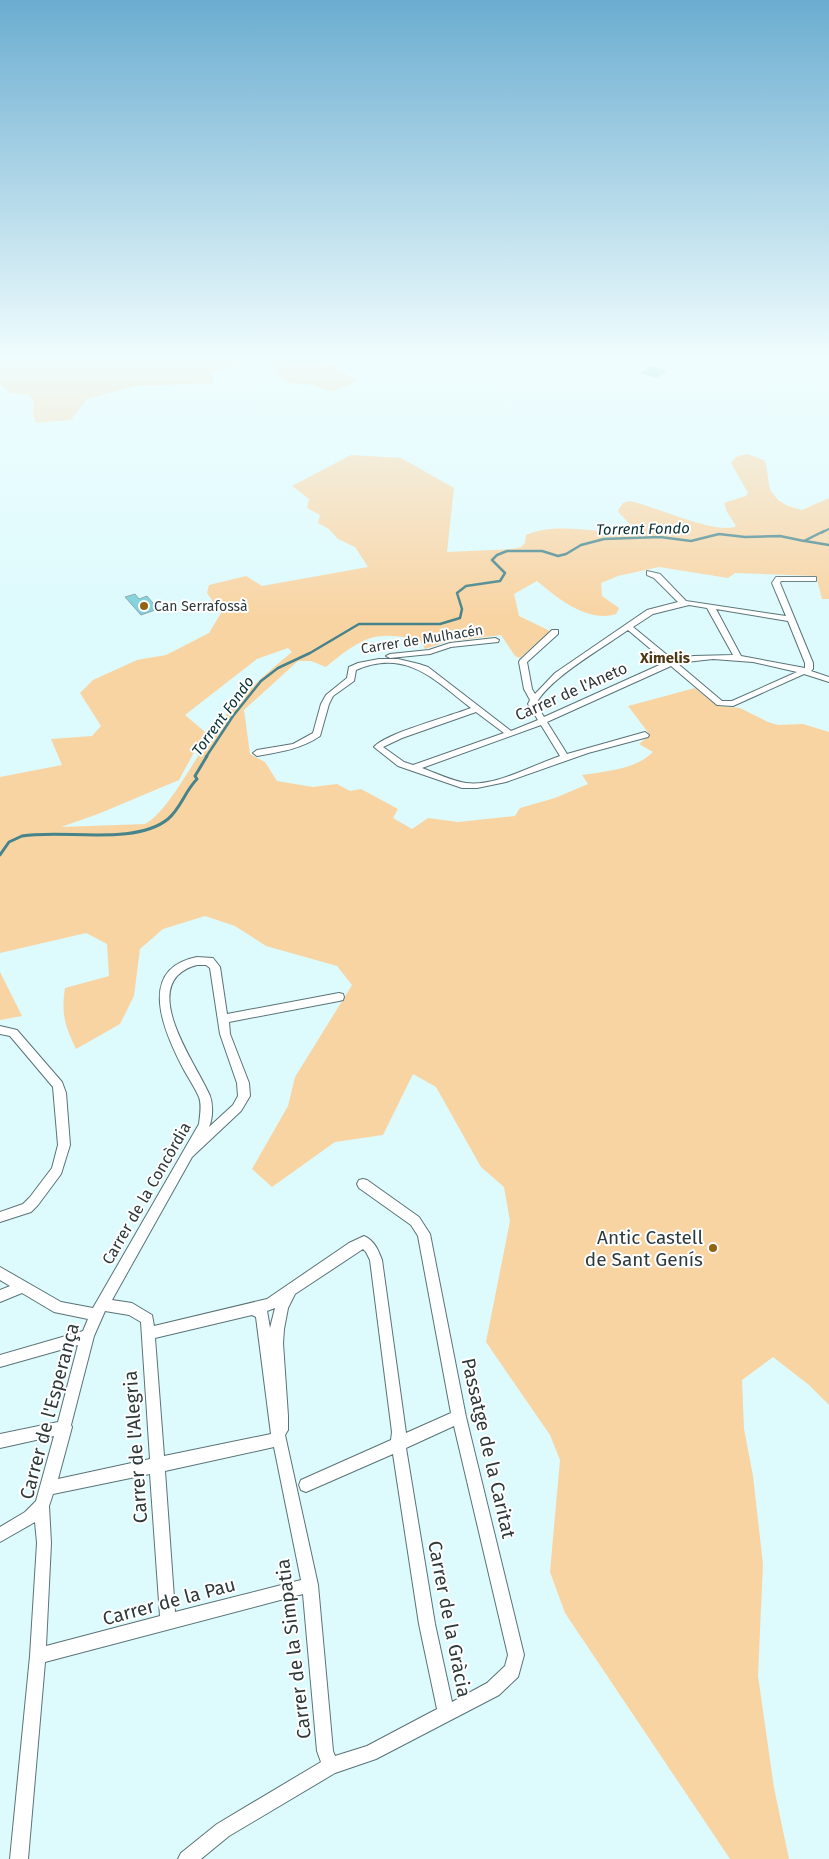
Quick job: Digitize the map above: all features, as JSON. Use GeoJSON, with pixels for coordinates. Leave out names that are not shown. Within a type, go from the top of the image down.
{"type":"FeatureCollection","features":[{"type":"Feature","properties":{"kind":"street"},"geometry":{"type":"LineString","coordinates":[[650,573],[657,576],[684,604]]}},
{"type":"Feature","properties":{"kind":"street"},"geometry":{"type":"LineString","coordinates":[[629,627],[720,703],[733,704],[809,669],[810,663],[776,583],[779,579],[788,578],[813,579]]}},
{"type":"Feature","properties":{"kind":"street"},"geometry":{"type":"LineString","coordinates":[[533,702],[558,675],[650,612],[684,604],[710,606],[790,619]]}},
{"type":"Feature","properties":{"kind":"street"},"geometry":{"type":"LineString","coordinates":[[710,606],[739,659]]}},
{"type":"Feature","properties":{"kind":"street"},"geometry":{"type":"LineString","coordinates":[[555,632],[523,662],[528,690],[541,722],[565,757]]}},
{"type":"Feature","properties":{"kind":"street","name":"Carrer de Mulhacén"},"geometry":{"type":"LineString","coordinates":[[357,666],[357,662],[370,657],[430,652],[450,645],[495,640]]}},
{"type":"Feature","properties":{"kind":"street","name":"Carrer de l'Aneto"},"geometry":{"type":"LineString","coordinates":[[414,768],[541,722],[670,662],[692,657],[760,662],[806,672],[829,680]]}},
{"type":"Feature","properties":{"kind":"street"},"geometry":{"type":"LineString","coordinates":[[258,753],[298,746],[316,734],[328,699],[351,678],[352,668],[380,661],[414,664],[425,669],[510,734]]}},
{"type":"Feature","properties":{"kind":"street"},"geometry":{"type":"LineString","coordinates":[[478,710],[399,736],[384,742],[378,747],[401,764],[465,786],[475,786],[488,784],[565,757],[645,735]]}},
{"type":"Feature","properties":{"kind":"street","name":"Carrer de la Concòrdia"},"geometry":{"type":"LineString","coordinates":[[99,1309],[204,1124],[205,1098],[167,1020],[164,996],[167,980],[188,963],[199,960],[209,961],[215,967],[222,1019]]}},
{"type":"Feature","properties":{"kind":"street"},"geometry":{"type":"LineString","coordinates":[[189,1153],[237,1108],[244,1096],[243,1083],[225,1034],[222,1019],[339,997]]}},
{"type":"Feature","properties":{"kind":"street"},"geometry":{"type":"LineString","coordinates":[[0,1030],[13,1033],[58,1085],[64,1145],[57,1170],[34,1201],[27,1208],[0,1217]]}},
{"type":"Feature","properties":{"kind":"street","name":"Passatge de la Caritat"},"geometry":{"type":"LineString","coordinates":[[363,1184],[415,1221],[424,1234],[459,1417],[516,1654],[512,1671],[493,1689],[446,1713]]}},
{"type":"Feature","properties":{"kind":"street","name":"Carrer de la Gràcia"},"geometry":{"type":"LineString","coordinates":[[187,1859],[223,1830],[331,1766],[370,1753],[446,1713],[426,1624],[398,1443],[399,1432],[376,1260],[371,1248],[364,1242],[353,1246],[290,1291]]}},
{"type":"Feature","properties":{"kind":"street","name":"Carrer de l'Alegria"},"geometry":{"type":"LineString","coordinates":[[0,1273],[60,1308],[132,1309],[141,1313],[147,1319],[168,1623]]}},
{"type":"Feature","properties":{"kind":"street"},"geometry":{"type":"LineString","coordinates":[[0,1296],[23,1287]]}},
{"type":"Feature","properties":{"kind":"street"},"geometry":{"type":"LineString","coordinates":[[148,1334],[270,1304],[290,1291]]}},
{"type":"Feature","properties":{"kind":"street","name":"Carrer de la Simpatia"},"geometry":{"type":"LineString","coordinates":[[280,1439],[283,1410],[276,1334],[279,1314],[290,1291]]}},
{"type":"Feature","properties":{"kind":"street","name":"Carrer de la Simpatia"},"geometry":{"type":"LineString","coordinates":[[252,1308],[262,1313],[270,1391],[310,1585],[325,1751],[331,1766]]}},
{"type":"Feature","properties":{"kind":"street","name":"Carrer de l'Esperança"},"geometry":{"type":"LineString","coordinates":[[19,1859],[38,1656],[44,1543],[42,1506],[65,1426],[87,1336],[99,1309]]}},
{"type":"Feature","properties":{"kind":"street"},"geometry":{"type":"LineString","coordinates":[[0,1361],[87,1336]]}},
{"type":"Feature","properties":{"kind":"street"},"geometry":{"type":"LineString","coordinates":[[306,1485],[459,1417]]}},
{"type":"Feature","properties":{"kind":"street"},"geometry":{"type":"LineString","coordinates":[[0,1441],[65,1426]]}},
{"type":"Feature","properties":{"kind":"street"},"geometry":{"type":"LineString","coordinates":[[48,1488],[280,1439]]}},
{"type":"Feature","properties":{"kind":"street"},"geometry":{"type":"LineString","coordinates":[[0,1534],[30,1518],[42,1506]]}},
{"type":"Feature","properties":{"kind":"street","name":"Carrer de la Pau"},"geometry":{"type":"LineString","coordinates":[[38,1656],[310,1585]]}},
{"type":"Feature","properties":{"kind":"shaded area"},"geometry":{"type":"Polygon","coordinates":[[[747,454],[764,460],[770,490],[778,500],[788,506],[802,510],[829,498],[829,599],[822,599],[816,576],[735,573],[728,578],[659,567],[618,576],[601,583],[602,596],[619,608],[616,614],[605,616],[584,612],[574,607],[554,595],[537,581],[514,594],[519,616],[550,631],[520,658],[515,656],[501,635],[446,642],[425,649],[419,639],[393,636],[376,637],[360,642],[326,667],[311,661],[298,661],[244,710],[250,754],[265,762],[277,781],[313,787],[337,784],[350,791],[361,789],[398,809],[393,818],[412,829],[428,818],[458,822],[515,816],[520,808],[555,798],[588,784],[582,775],[620,769],[637,763],[653,752],[639,744],[650,735],[628,706],[695,688],[717,706],[740,708],[778,725],[803,724],[829,732],[829,1405],[809,1385],[773,1357],[742,1380],[744,1429],[753,1476],[763,1564],[758,1676],[774,1788],[789,1859],[730,1859],[565,1613],[550,1572],[560,1460],[550,1435],[486,1342],[510,1221],[504,1187],[481,1167],[436,1087],[413,1074],[383,1135],[335,1142],[272,1187],[252,1169],[288,1106],[295,1077],[352,985],[337,966],[266,946],[235,926],[205,916],[163,929],[140,949],[134,996],[120,1024],[76,1049],[65,1020],[63,1005],[65,988],[109,976],[107,944],[86,933],[0,953],[0,777],[62,765],[51,739],[92,736],[101,726],[80,693],[93,680],[137,660],[166,655],[209,633],[221,613],[207,593],[209,585],[246,576],[262,586],[368,567],[355,547],[338,539],[329,529],[318,523],[320,515],[307,508],[309,499],[292,486],[351,455],[401,458],[454,488],[447,552],[513,549],[521,547],[525,543],[526,535],[552,529],[631,531],[633,527],[618,510],[623,503],[629,501],[700,524],[727,528],[736,526],[727,512],[724,503],[746,496],[748,493],[731,463],[736,457],[747,454]],[[288,648],[257,659],[185,715],[205,732],[179,780],[98,814],[61,827],[145,824],[164,807],[212,733],[236,703],[292,652],[288,648]]]}},
{"type":"Feature","properties":{"kind":"shaded area"},"geometry":{"type":"Polygon","coordinates":[[[0,972],[22,1016],[0,1020],[0,972]]]}},
{"type":"Feature","properties":{"kind":"building","name":"Can Serrafossà"},"geometry":{"type":"Polygon","coordinates":[[[135,594],[139,599],[147,596],[158,609],[141,615],[125,597],[135,594]]]}},
{"type":"Feature","properties":{"kind":"waterway","name":"Torrent Fondo"},"geometry":{"type":"LineString","coordinates":[[821,533],[829,529]]}},
{"type":"Feature","properties":{"kind":"waterway","name":"Torrent Fondo"},"geometry":{"type":"LineString","coordinates":[[206,757],[233,716],[261,681],[278,668],[310,653],[359,624],[440,624],[460,618],[462,609],[457,593],[466,586],[500,581],[505,573],[492,560],[497,555],[507,551],[542,551],[558,556],[566,554],[581,545],[604,539],[660,537],[691,541],[719,534],[745,537],[780,536],[804,541],[824,531]]}},
{"type":"Feature","properties":{"kind":"waterway"},"geometry":{"type":"LineString","coordinates":[[805,541],[829,545]]}},
{"type":"Feature","properties":{"kind":"waterway","name":"Torrent Fondo"},"geometry":{"type":"LineString","coordinates":[[0,855],[9,842],[22,836],[39,834],[118,834],[137,832],[154,827],[168,819],[176,810],[197,779],[195,776],[207,756]]}},
{"type":"Feature","properties":{"kind":"place","name":"Can Serrafossà"},"geometry":{"type":"Point","coordinates":[144,606]}},
{"type":"Feature","properties":{"kind":"place","name":"Antic Castell de Sant Genís"},"geometry":{"type":"Point","coordinates":[713,1248]}},
{"type":"Feature","properties":{"kind":"district","name":"Ximelis"},"geometry":{"type":"Point","coordinates":[665,658]}}]}
